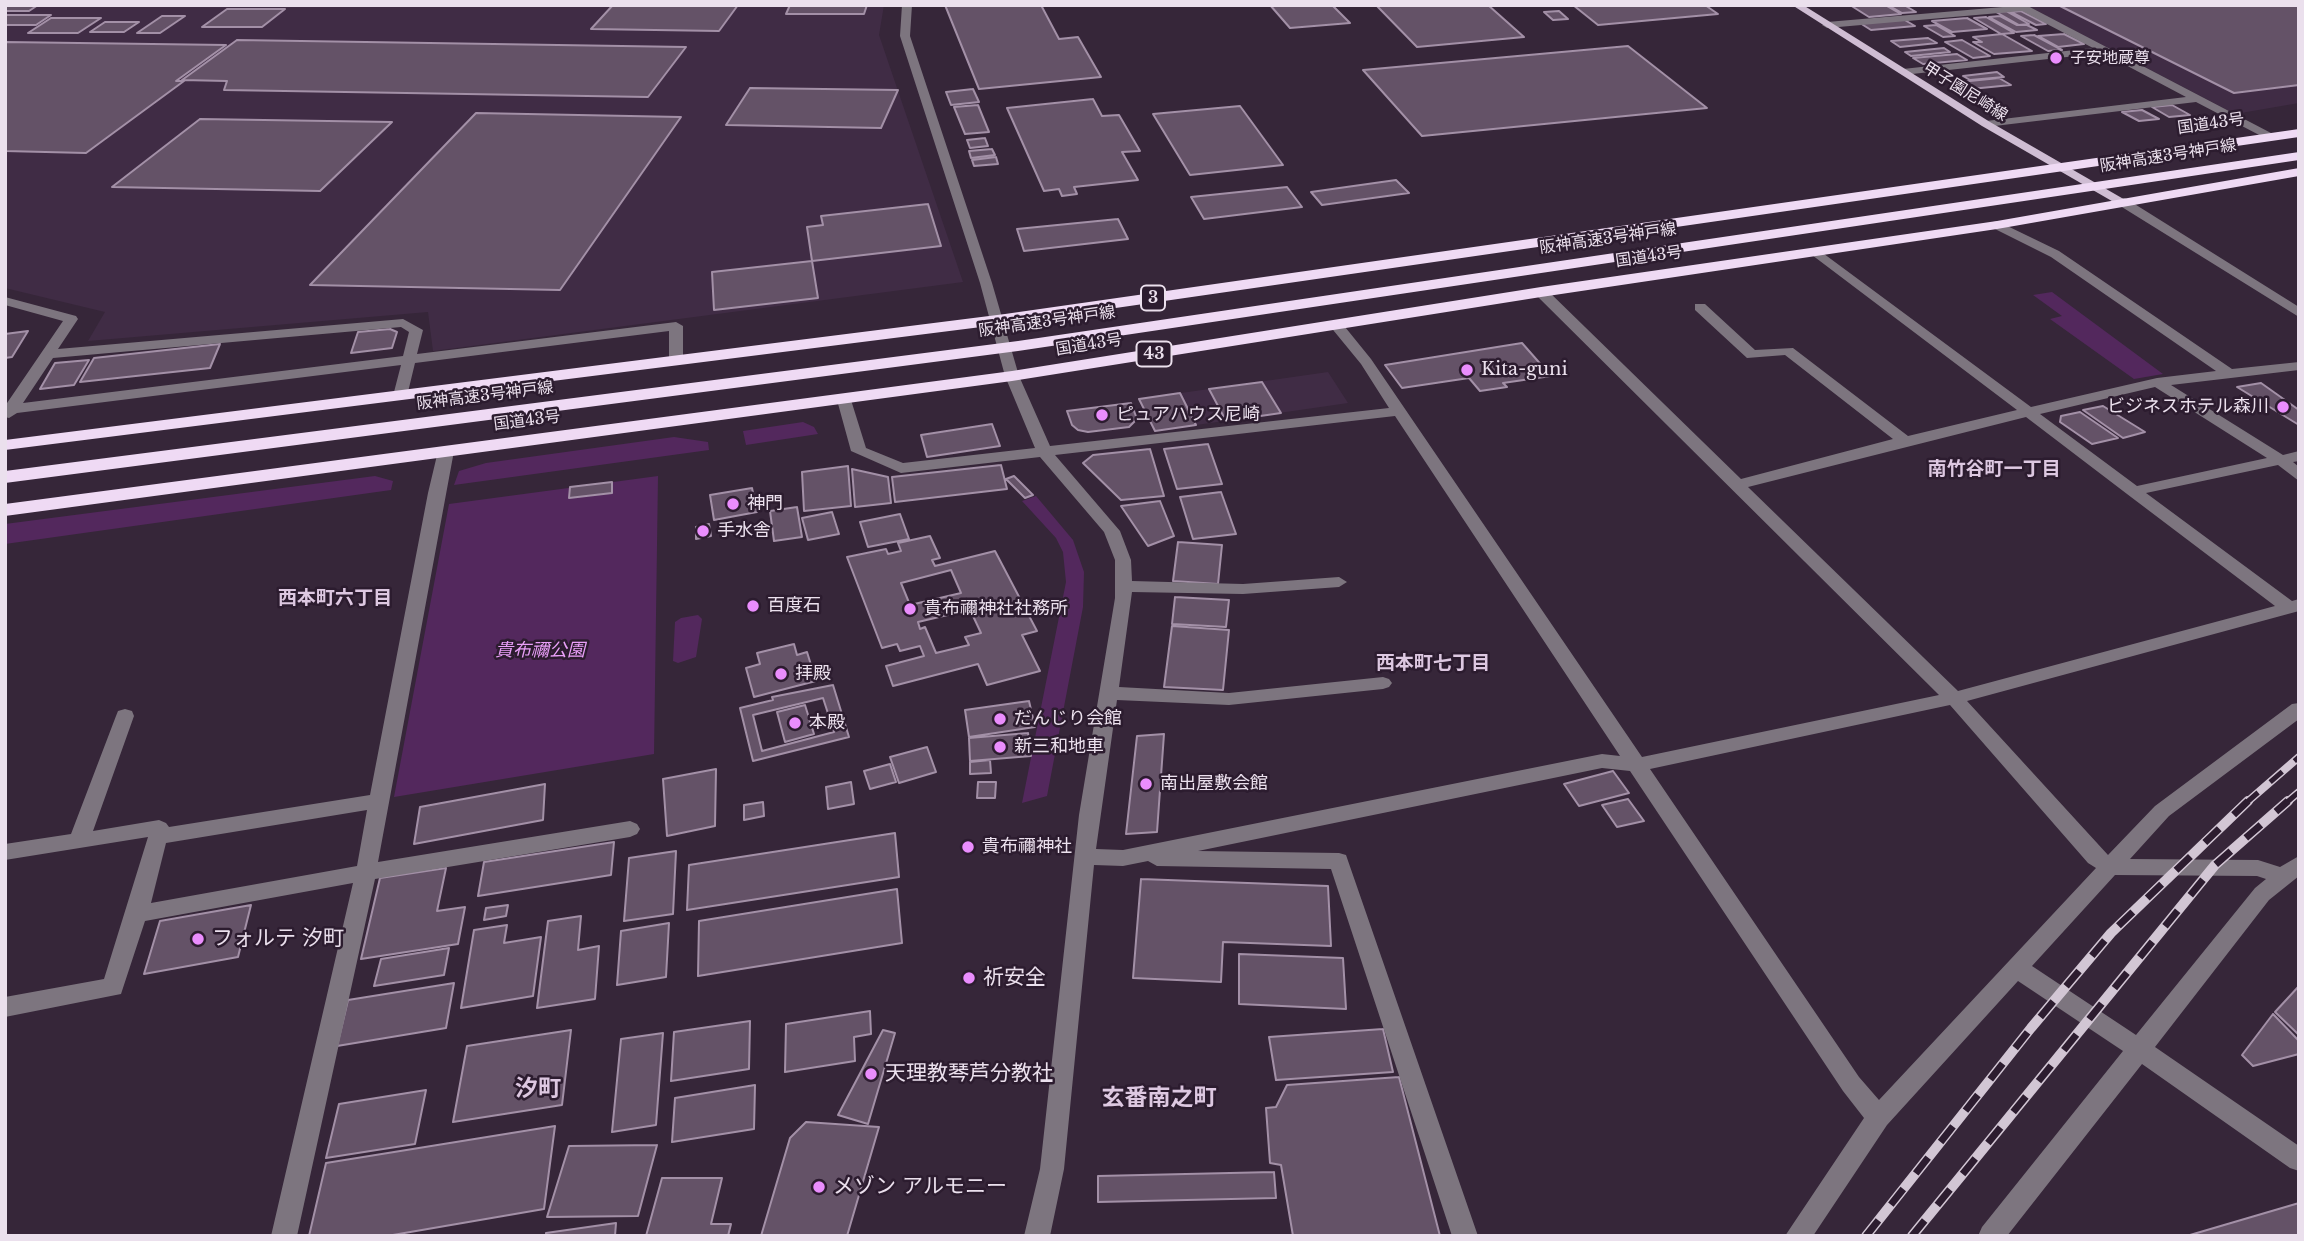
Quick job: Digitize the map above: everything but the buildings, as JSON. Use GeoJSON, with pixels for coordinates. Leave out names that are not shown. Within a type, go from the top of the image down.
{"type":"FeatureCollection","features":[{"type":"Feature","properties":{"kind":"highway","name":"国道43号"},"geometry":{"type":"LineString","coordinates":[[5,444],[996,317],[2299,132]]}},
{"type":"Feature","properties":{"kind":"highway","name":"阪神高速3号神戸線"},"geometry":{"type":"LineString","coordinates":[[5,444],[1005,319],[2299,132]]}},
{"type":"Feature","properties":{"kind":"highway","name":"阪神高速3号神戸線"},"geometry":{"type":"LineString","coordinates":[[5,477],[1018,346],[2299,156]]}},
{"type":"Feature","properties":{"kind":"highway","name":"国道43号"},"geometry":{"type":"LineString","coordinates":[[5,510],[1012,376],[1541,292],[1997,225],[2121,201],[2296,174]]}},
{"type":"Feature","properties":{"kind":"main road","name":"甲子園尼崎線"},"geometry":{"type":"LineString","coordinates":[[1796,5],[1986,124],[2121,201]]}},
{"type":"Feature","properties":{"kind":"street"},"geometry":{"type":"LineString","coordinates":[[907,5],[905,36],[996,317],[1012,376],[1045,453],[1112,531],[1123,560],[1124,586],[1084,858],[1052,1169],[1037,1236]]}},
{"type":"Feature","properties":{"kind":"street"},"geometry":{"type":"LineString","coordinates":[[1827,24],[2020,7],[2267,135]]}},
{"type":"Feature","properties":{"kind":"street"},"geometry":{"type":"LineString","coordinates":[[1903,72],[2104,50]]}},
{"type":"Feature","properties":{"kind":"street"},"geometry":{"type":"LineString","coordinates":[[1986,124],[2196,99]]}},
{"type":"Feature","properties":{"kind":"street"},"geometry":{"type":"LineString","coordinates":[[2121,201],[2299,313]]}},
{"type":"Feature","properties":{"kind":"street"},"geometry":{"type":"LineString","coordinates":[[1997,225],[2055,254],[2229,374]]}},
{"type":"Feature","properties":{"kind":"street"},"geometry":{"type":"LineString","coordinates":[[1816,252],[2029,414],[2294,606]]}},
{"type":"Feature","properties":{"kind":"street"},"geometry":{"type":"LineString","coordinates":[[1541,292],[1954,698],[2095,857],[2110,867],[2258,868],[2291,871]]}},
{"type":"Feature","properties":{"kind":"street"},"geometry":{"type":"LineString","coordinates":[[5,301],[71,319],[50,354],[7,413]]}},
{"type":"Feature","properties":{"kind":"street"},"geometry":{"type":"LineString","coordinates":[[1700,307],[1752,355],[1788,351],[1905,440]]}},
{"type":"Feature","properties":{"kind":"street"},"geometry":{"type":"LineString","coordinates":[[50,354],[403,323],[416,330],[401,393]]}},
{"type":"Feature","properties":{"kind":"street"},"geometry":{"type":"LineString","coordinates":[[1336,325],[1366,362],[1851,1084],[1878,1117]]}},
{"type":"Feature","properties":{"kind":"street"},"geometry":{"type":"LineString","coordinates":[[7,413],[676,326],[676,358]]}},
{"type":"Feature","properties":{"kind":"street"},"geometry":{"type":"LineString","coordinates":[[1737,485],[1905,440],[2029,414],[2157,382],[2299,366]]}},
{"type":"Feature","properties":{"kind":"street"},"geometry":{"type":"LineString","coordinates":[[2157,382],[2279,460],[2299,476]]}},
{"type":"Feature","properties":{"kind":"street"},"geometry":{"type":"LineString","coordinates":[[844,400],[859,451],[901,468],[1398,411]]}},
{"type":"Feature","properties":{"kind":"street"},"geometry":{"type":"LineString","coordinates":[[284,1236],[366,872],[446,451]]}},
{"type":"Feature","properties":{"kind":"street"},"geometry":{"type":"LineString","coordinates":[[2133,491],[2299,456]]}},
{"type":"Feature","properties":{"kind":"street"},"geometry":{"type":"LineString","coordinates":[[1124,586],[1243,589],[1339,582]]}},
{"type":"Feature","properties":{"kind":"street"},"geometry":{"type":"LineString","coordinates":[[1123,858],[1602,761],[1636,765],[1954,698],[2294,606]]}},
{"type":"Feature","properties":{"kind":"street"},"geometry":{"type":"LineString","coordinates":[[1109,693],[1229,699],[1384,683]]}},
{"type":"Feature","properties":{"kind":"street"},"geometry":{"type":"LineString","coordinates":[[1798,1236],[1878,1117],[2162,811],[2299,709]]}},
{"type":"Feature","properties":{"kind":"street"},"geometry":{"type":"LineString","coordinates":[[79,840],[125,716]]}},
{"type":"Feature","properties":{"kind":"street"},"geometry":{"type":"LineString","coordinates":[[158,837],[379,801]]}},
{"type":"Feature","properties":{"kind":"street"},"geometry":{"type":"LineString","coordinates":[[5,852],[159,828],[137,914],[113,987],[5,1007]]}},
{"type":"Feature","properties":{"kind":"street"},"geometry":{"type":"LineString","coordinates":[[137,914],[366,872],[629,829]]}},
{"type":"Feature","properties":{"kind":"street"},"geometry":{"type":"LineString","coordinates":[[1084,858],[1339,861],[1465,1236]]}},
{"type":"Feature","properties":{"kind":"street"},"geometry":{"type":"LineString","coordinates":[[1991,1236],[2262,894],[2291,871]]}},
{"type":"Feature","properties":{"kind":"street"},"geometry":{"type":"LineString","coordinates":[[2017,968],[2139,1048],[2299,1160]]}},
{"type":"Feature","properties":{"kind":"shaded area"},"geometry":{"type":"Polygon","coordinates":[[[5,5],[884,5],[879,35],[963,282],[433,351],[428,312],[88,341],[105,312],[5,288],[5,5]]]}},
{"type":"Feature","properties":{"kind":"shaded area"},"geometry":{"type":"Polygon","coordinates":[[[2026,5],[2299,5],[2299,103],[2235,114],[2026,5]]]}},
{"type":"Feature","properties":{"kind":"shaded area"},"geometry":{"type":"Polygon","coordinates":[[[1328,372],[1348,403],[1155,431],[1139,399],[1328,372]]]}},
{"type":"Feature","properties":{"kind":"green space"},"geometry":{"type":"Polygon","coordinates":[[[2052,292],[2163,374],[2134,379],[2050,319],[2062,316],[2033,295],[2052,292]]]}},
{"type":"Feature","properties":{"kind":"green space"},"geometry":{"type":"Polygon","coordinates":[[[803,422],[814,427],[818,434],[746,445],[743,431],[803,422]]]}},
{"type":"Feature","properties":{"kind":"green space"},"geometry":{"type":"Polygon","coordinates":[[[674,437],[708,442],[709,450],[454,485],[459,471],[486,463],[674,437]]]}},
{"type":"Feature","properties":{"kind":"green space"},"geometry":{"type":"Polygon","coordinates":[[[375,476],[393,481],[391,490],[5,544],[5,524],[375,476]]]}},
{"type":"Feature","properties":{"kind":"green space","name":"貴布禰公園"},"geometry":{"type":"Polygon","coordinates":[[[658,476],[654,754],[394,797],[449,504],[658,476]]]}},
{"type":"Feature","properties":{"kind":"green space"},"geometry":{"type":"Polygon","coordinates":[[[1036,496],[1073,540],[1084,572],[1083,607],[1047,796],[1022,803],[1066,582],[1063,552],[1056,538],[1022,501],[1036,496]]]}},
{"type":"Feature","properties":{"kind":"green space"},"geometry":{"type":"Polygon","coordinates":[[[698,615],[702,619],[696,657],[678,663],[673,661],[675,622],[698,615]]]}},
{"type":"Feature","properties":{"kind":"railway"},"geometry":{"type":"LineString","coordinates":[[2246,803],[2299,757]]}},
{"type":"Feature","properties":{"kind":"railway"},"geometry":{"type":"LineString","coordinates":[[2286,803],[2299,792]]}},
{"type":"Feature","properties":{"kind":"railway"},"geometry":{"type":"LineString","coordinates":[[1866,1236],[2031,1028],[2111,933],[2248,801]]}},
{"type":"Feature","properties":{"kind":"railway"},"geometry":{"type":"LineString","coordinates":[[1912,1236],[2215,865],[2288,801]]}},
{"type":"Feature","properties":{"kind":"place","name":"子安地蔵尊"},"geometry":{"type":"Point","coordinates":[2056,58]}},
{"type":"Feature","properties":{"kind":"place","name":"Kita-guni"},"geometry":{"type":"Point","coordinates":[1467,370]}},
{"type":"Feature","properties":{"kind":"place","name":"ビジネスホテル森川"},"geometry":{"type":"Point","coordinates":[2283,407]}},
{"type":"Feature","properties":{"kind":"place","name":"ピュアハウス尼崎"},"geometry":{"type":"Point","coordinates":[1102,415]}},
{"type":"Feature","properties":{"kind":"place","name":"神門"},"geometry":{"type":"Point","coordinates":[733,504]}},
{"type":"Feature","properties":{"kind":"place","name":"手水舎"},"geometry":{"type":"Point","coordinates":[703,531]}},
{"type":"Feature","properties":{"kind":"place","name":"百度石"},"geometry":{"type":"Point","coordinates":[753,606]}},
{"type":"Feature","properties":{"kind":"place","name":"貴布禰神社社務所"},"geometry":{"type":"Point","coordinates":[910,609]}},
{"type":"Feature","properties":{"kind":"place","name":"拝殿"},"geometry":{"type":"Point","coordinates":[781,674]}},
{"type":"Feature","properties":{"kind":"place","name":"だんじり会館"},"geometry":{"type":"Point","coordinates":[1000,719]}},
{"type":"Feature","properties":{"kind":"place","name":"本殿"},"geometry":{"type":"Point","coordinates":[795,723]}},
{"type":"Feature","properties":{"kind":"place","name":"新三和地車"},"geometry":{"type":"Point","coordinates":[1000,747]}},
{"type":"Feature","properties":{"kind":"place","name":"南出屋敷会館"},"geometry":{"type":"Point","coordinates":[1146,784]}},
{"type":"Feature","properties":{"kind":"place","name":"貴布禰神社"},"geometry":{"type":"Point","coordinates":[968,847]}},
{"type":"Feature","properties":{"kind":"place","name":"フォルテ 汐町"},"geometry":{"type":"Point","coordinates":[198,939]}},
{"type":"Feature","properties":{"kind":"place","name":"祈安全"},"geometry":{"type":"Point","coordinates":[969,978]}},
{"type":"Feature","properties":{"kind":"place","name":"天理教琴芦分教社"},"geometry":{"type":"Point","coordinates":[871,1074]}},
{"type":"Feature","properties":{"kind":"place","name":"メゾン アルモニー"},"geometry":{"type":"Point","coordinates":[819,1187]}},
{"type":"Feature","properties":{"kind":"district","name":"南竹谷町一丁目"},"geometry":{"type":"Point","coordinates":[1994,470]}},
{"type":"Feature","properties":{"kind":"district","name":"西本町六丁目"},"geometry":{"type":"Point","coordinates":[335,599]}},
{"type":"Feature","properties":{"kind":"district","name":"西本町七丁目"},"geometry":{"type":"Point","coordinates":[1433,664]}},
{"type":"Feature","properties":{"kind":"district","name":"汐町"},"geometry":{"type":"Point","coordinates":[538,1090]}},
{"type":"Feature","properties":{"kind":"district","name":"玄番南之町"},"geometry":{"type":"Point","coordinates":[1159,1099]}}]}
